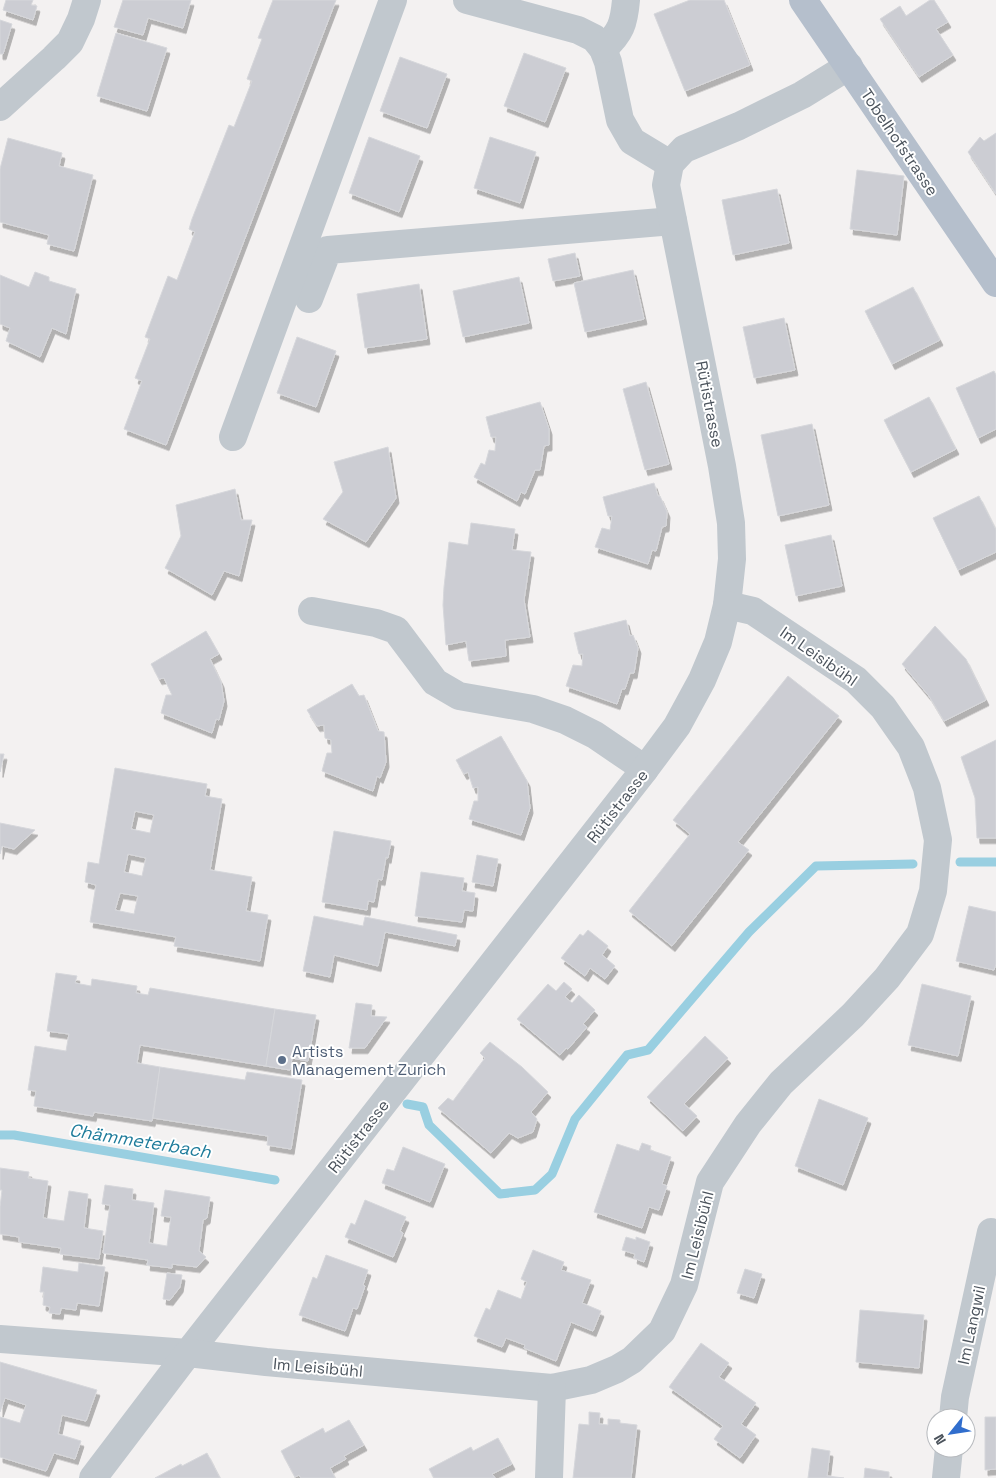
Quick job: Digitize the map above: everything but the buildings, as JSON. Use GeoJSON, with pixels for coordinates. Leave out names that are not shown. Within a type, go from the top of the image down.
{"type":"FeatureCollection","features":[{"type":"Feature","properties":{"kind":"main road","name":"Tobelhofstrasse"},"geometry":{"type":"LineString","coordinates":[[803,0],[996,284]]}},
{"type":"Feature","properties":{"kind":"street"},"geometry":{"type":"LineString","coordinates":[[0,107],[70,42],[81,19],[87,0]]}},
{"type":"Feature","properties":{"kind":"street"},"geometry":{"type":"LineString","coordinates":[[233,437],[393,0]]}},
{"type":"Feature","properties":{"kind":"street"},"geometry":{"type":"LineString","coordinates":[[467,0],[578,30],[594,38],[603,49],[608,62],[620,120],[632,142],[670,164],[684,149],[739,126],[802,95],[849,66]]}},
{"type":"Feature","properties":{"kind":"street"},"geometry":{"type":"LineString","coordinates":[[603,49],[616,37],[624,17],[626,0]]}},
{"type":"Feature","properties":{"kind":"street","name":"Rütistrasse"},"geometry":{"type":"LineString","coordinates":[[188,1354],[645,769],[677,726],[702,680],[718,642],[727,605],[732,558],[731,523],[722,466],[666,185],[670,164]]}},
{"type":"Feature","properties":{"kind":"street"},"geometry":{"type":"LineString","coordinates":[[310,299],[328,250],[673,221]]}},
{"type":"Feature","properties":{"kind":"street","name":"Im Leisibühl"},"geometry":{"type":"LineString","coordinates":[[188,1354],[552,1388],[591,1380],[617,1369],[632,1360],[662,1331],[684,1284],[710,1182],[748,1124],[781,1083],[853,1015],[887,978],[920,934],[933,891],[938,840],[928,788],[911,748],[883,707],[856,680],[753,611],[727,605]]}},
{"type":"Feature","properties":{"kind":"street"},"geometry":{"type":"LineString","coordinates":[[312,611],[376,623],[396,630],[435,682],[443,687],[460,696],[533,709],[565,720],[594,735],[645,769]]}},
{"type":"Feature","properties":{"kind":"street","name":"Im Langwil"},"geometry":{"type":"LineString","coordinates":[[954,1408],[991,1232]]}},
{"type":"Feature","properties":{"kind":"street"},"geometry":{"type":"LineString","coordinates":[[0,1339],[188,1354]]}},
{"type":"Feature","properties":{"kind":"street"},"geometry":{"type":"LineString","coordinates":[[93,1478],[188,1354]]}},
{"type":"Feature","properties":{"kind":"street"},"geometry":{"type":"LineString","coordinates":[[549,1478],[552,1388]]}},
{"type":"Feature","properties":{"kind":"street"},"geometry":{"type":"LineString","coordinates":[[946,1478],[948,1458]]}},
{"type":"Feature","properties":{"kind":"waterway"},"geometry":{"type":"LineString","coordinates":[[960,862],[996,862]]}},
{"type":"Feature","properties":{"kind":"waterway"},"geometry":{"type":"LineString","coordinates":[[407,1104],[423,1107],[429,1125],[500,1194],[535,1190],[552,1174],[575,1119],[627,1055],[648,1050],[749,932],[816,866],[913,864]]}},
{"type":"Feature","properties":{"kind":"waterway","name":"Chämmeterbach"},"geometry":{"type":"LineString","coordinates":[[0,1135],[14,1135],[275,1180]]}},
{"type":"Feature","properties":{"kind":"place","name":"Artists Management Zurich"},"geometry":{"type":"Point","coordinates":[282,1060]}}]}
